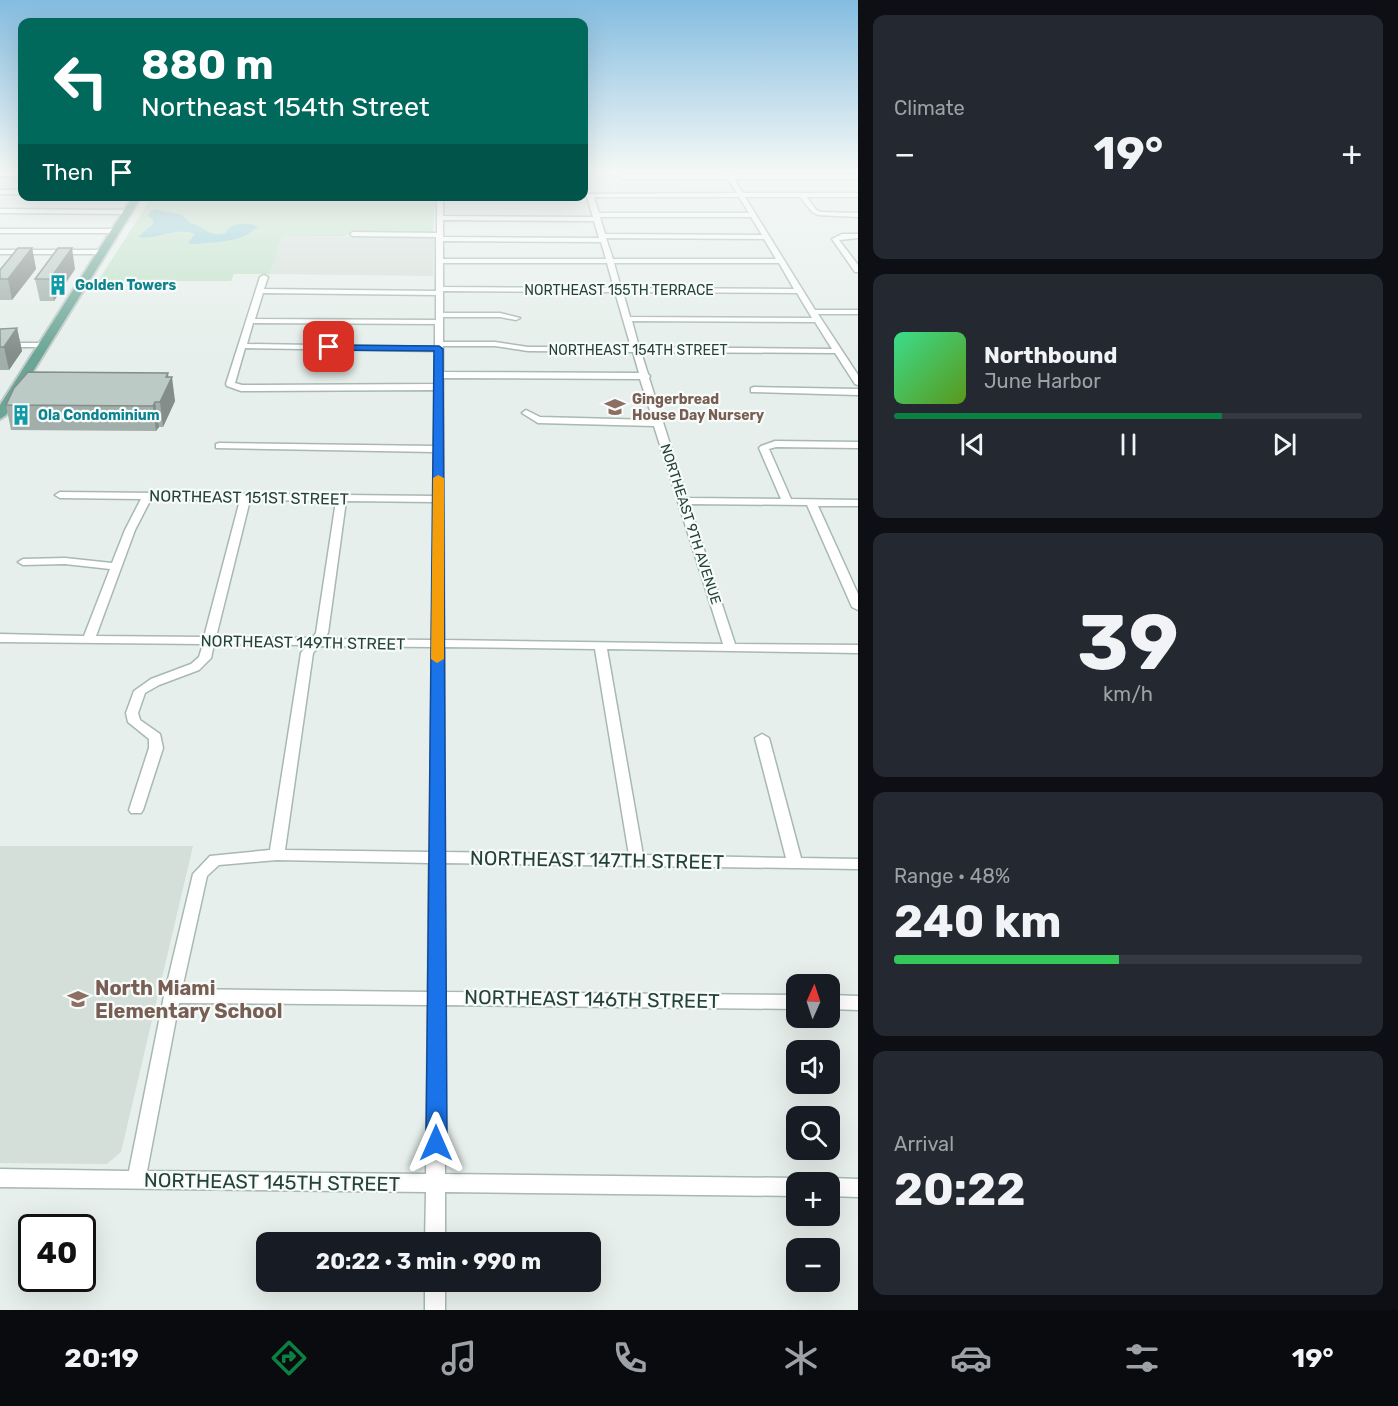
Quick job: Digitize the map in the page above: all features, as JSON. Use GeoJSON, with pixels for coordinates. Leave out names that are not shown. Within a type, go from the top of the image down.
{"type":"FeatureCollection","features":[{"type":"Feature","properties":{"kind":"main road"},"geometry":{"type":"LineString","coordinates":[[0,415],[115,233]]}},
{"type":"Feature","properties":{"kind":"street"},"geometry":{"type":"LineString","coordinates":[[435,1232],[440,233]]}},
{"type":"Feature","properties":{"kind":"street","name":"NORTHEAST 9TH AVENUE"},"geometry":{"type":"LineString","coordinates":[[602,233],[646,376],[658,423],[730,647]]}},
{"type":"Feature","properties":{"kind":"street"},"geometry":{"type":"LineString","coordinates":[[764,233],[858,382]]}},
{"type":"Feature","properties":{"kind":"street"},"geometry":{"type":"LineString","coordinates":[[353,234],[440,237],[766,237]]}},
{"type":"Feature","properties":{"kind":"street"},"geometry":{"type":"LineString","coordinates":[[858,236],[835,239],[854,259],[858,270]]}},
{"type":"Feature","properties":{"kind":"street"},"geometry":{"type":"LineString","coordinates":[[0,252],[104,252]]}},
{"type":"Feature","properties":{"kind":"street"},"geometry":{"type":"LineString","coordinates":[[439,261],[780,261]]}},
{"type":"Feature","properties":{"kind":"street"},"geometry":{"type":"LineString","coordinates":[[264,277],[230,378],[230,384],[241,388],[438,387]]}},
{"type":"Feature","properties":{"kind":"street","name":"NORTHEAST 155TH TERRACE"},"geometry":{"type":"LineString","coordinates":[[259,291],[799,291]]}},
{"type":"Feature","properties":{"kind":"street"},"geometry":{"type":"LineString","coordinates":[[629,319],[817,316],[858,312]]}},
{"type":"Feature","properties":{"kind":"street"},"geometry":{"type":"LineString","coordinates":[[250,321],[500,315],[516,318]]}},
{"type":"Feature","properties":{"kind":"street","name":"NORTHEAST 154TH STREET"},"geometry":{"type":"LineString","coordinates":[[241,346],[495,344],[528,349],[839,351]]}},
{"type":"Feature","properties":{"kind":"street"},"geometry":{"type":"LineString","coordinates":[[0,345],[44,345]]}},
{"type":"Feature","properties":{"kind":"street"},"geometry":{"type":"LineString","coordinates":[[440,375],[646,376]]}},
{"type":"Feature","properties":{"kind":"street"},"geometry":{"type":"LineString","coordinates":[[754,390],[858,392]]}},
{"type":"Feature","properties":{"kind":"street"},"geometry":{"type":"LineString","coordinates":[[526,413],[538,420],[658,423]]}},
{"type":"Feature","properties":{"kind":"street"},"geometry":{"type":"LineString","coordinates":[[787,502],[764,448],[775,444],[858,445]]}},
{"type":"Feature","properties":{"kind":"street"},"geometry":{"type":"LineString","coordinates":[[219,446],[438,448]]}},
{"type":"Feature","properties":{"kind":"street","name":"NORTHEAST 151ST STREET"},"geometry":{"type":"LineString","coordinates":[[60,495],[438,499]]}},
{"type":"Feature","properties":{"kind":"street"},"geometry":{"type":"LineString","coordinates":[[89,639],[130,530],[147,496]]}},
{"type":"Feature","properties":{"kind":"street"},"geometry":{"type":"LineString","coordinates":[[136,810],[156,747],[155,737],[134,722],[132,713],[140,691],[155,682],[195,667],[205,658],[245,498]]}},
{"type":"Feature","properties":{"kind":"street"},"geometry":{"type":"LineString","coordinates":[[277,855],[307,653],[322,633],[341,498]]}},
{"type":"Feature","properties":{"kind":"street"},"geometry":{"type":"LineString","coordinates":[[684,501],[858,503]]}},
{"type":"Feature","properties":{"kind":"street"},"geometry":{"type":"LineString","coordinates":[[811,502],[858,607]]}},
{"type":"Feature","properties":{"kind":"street"},"geometry":{"type":"LineString","coordinates":[[23,562],[65,561],[117,567]]}},
{"type":"Feature","properties":{"kind":"street","name":"NORTHEAST 149TH STREET"},"geometry":{"type":"LineString","coordinates":[[0,638],[858,649]]}},
{"type":"Feature","properties":{"kind":"street"},"geometry":{"type":"LineString","coordinates":[[600,645],[637,861]]}},
{"type":"Feature","properties":{"kind":"street"},"geometry":{"type":"LineString","coordinates":[[762,738],[795,863]]}},
{"type":"Feature","properties":{"kind":"street","name":"NORTHEAST 147TH STREET"},"geometry":{"type":"LineString","coordinates":[[172,996],[200,874],[214,860],[228,857],[277,855],[858,864]]}},
{"type":"Feature","properties":{"kind":"street"},"geometry":{"type":"LineString","coordinates":[[136,1180],[172,996]]}},
{"type":"Feature","properties":{"kind":"street","name":"NORTHEAST 146TH STREET"},"geometry":{"type":"LineString","coordinates":[[172,996],[786,1002]]}},
{"type":"Feature","properties":{"kind":"street"},"geometry":{"type":"LineString","coordinates":[[840,1002],[858,1003]]}},
{"type":"Feature","properties":{"kind":"street","name":"NORTHEAST 145TH STREET"},"geometry":{"type":"LineString","coordinates":[[0,1178],[786,1187]]}},
{"type":"Feature","properties":{"kind":"street"},"geometry":{"type":"LineString","coordinates":[[840,1187],[858,1188]]}},
{"type":"Feature","properties":{"kind":"street"},"geometry":{"type":"LineString","coordinates":[[435,1292],[435,1310]]}},
{"type":"Feature","properties":{"kind":"shaded area"},"geometry":{"type":"Polygon","coordinates":[[[281,237],[434,237],[433,276],[270,274],[281,237]]]}},
{"type":"Feature","properties":{"kind":"shaded area","name":"North Miami Elementary School"},"geometry":{"type":"Polygon","coordinates":[[[0,846],[193,846],[121,1152],[107,1164],[0,1163],[0,846]]]}},
{"type":"Feature","properties":{"kind":"green space"},"geometry":{"type":"Polygon","coordinates":[[[129,233],[349,233],[346,236],[284,236],[281,238],[270,274],[234,274],[231,281],[98,281],[129,233]]]}},
{"type":"Feature","properties":{"kind":"water"},"geometry":{"type":"Polygon","coordinates":[[[142,233],[168,233],[145,238],[138,237],[142,233]]]}},
{"type":"Feature","properties":{"kind":"water"},"geometry":{"type":"Polygon","coordinates":[[[192,233],[250,233],[228,241],[188,243],[195,234],[192,233]]]}},
{"type":"Feature","properties":{"kind":"building"},"geometry":{"type":"Polygon","coordinates":[[[18,248],[32,248],[8,279],[0,279],[0,270],[18,248]]]}},
{"type":"Feature","properties":{"kind":"building"},"geometry":{"type":"Polygon","coordinates":[[[58,248],[72,248],[50,279],[35,279],[58,248]]]}},
{"type":"Feature","properties":{"kind":"building"},"geometry":{"type":"Polygon","coordinates":[[[17,328],[4,347],[0,347],[0,329],[17,328]]]}},
{"type":"Feature","properties":{"kind":"building"},"geometry":{"type":"Polygon","coordinates":[[[28,372],[168,373],[166,377],[172,377],[160,402],[155,402],[153,406],[6,405],[14,388],[28,372]]]}},
{"type":"Feature","properties":{"kind":"slow traffic"},"geometry":{"type":"LineString","coordinates":[[437,659],[438,478]]}},
{"type":"Feature","properties":{"kind":"place","name":"Golden Towers"},"geometry":{"type":"Point","coordinates":[58,285]}},
{"type":"Feature","properties":{"kind":"place","name":"Gingerbread House Day Nursery"},"geometry":{"type":"Point","coordinates":[615,407]}},
{"type":"Feature","properties":{"kind":"place","name":"Ola Condominium"},"geometry":{"type":"Point","coordinates":[21,415]}},
{"type":"Feature","properties":{"kind":"place","name":"North Miami Elementary School"},"geometry":{"type":"Point","coordinates":[78,999]}},
{"type":"Feature","properties":{"kind":"route"},"geometry":{"type":"LineString","coordinates":[[329,347],[439,349],[436,1143]]}}]}
